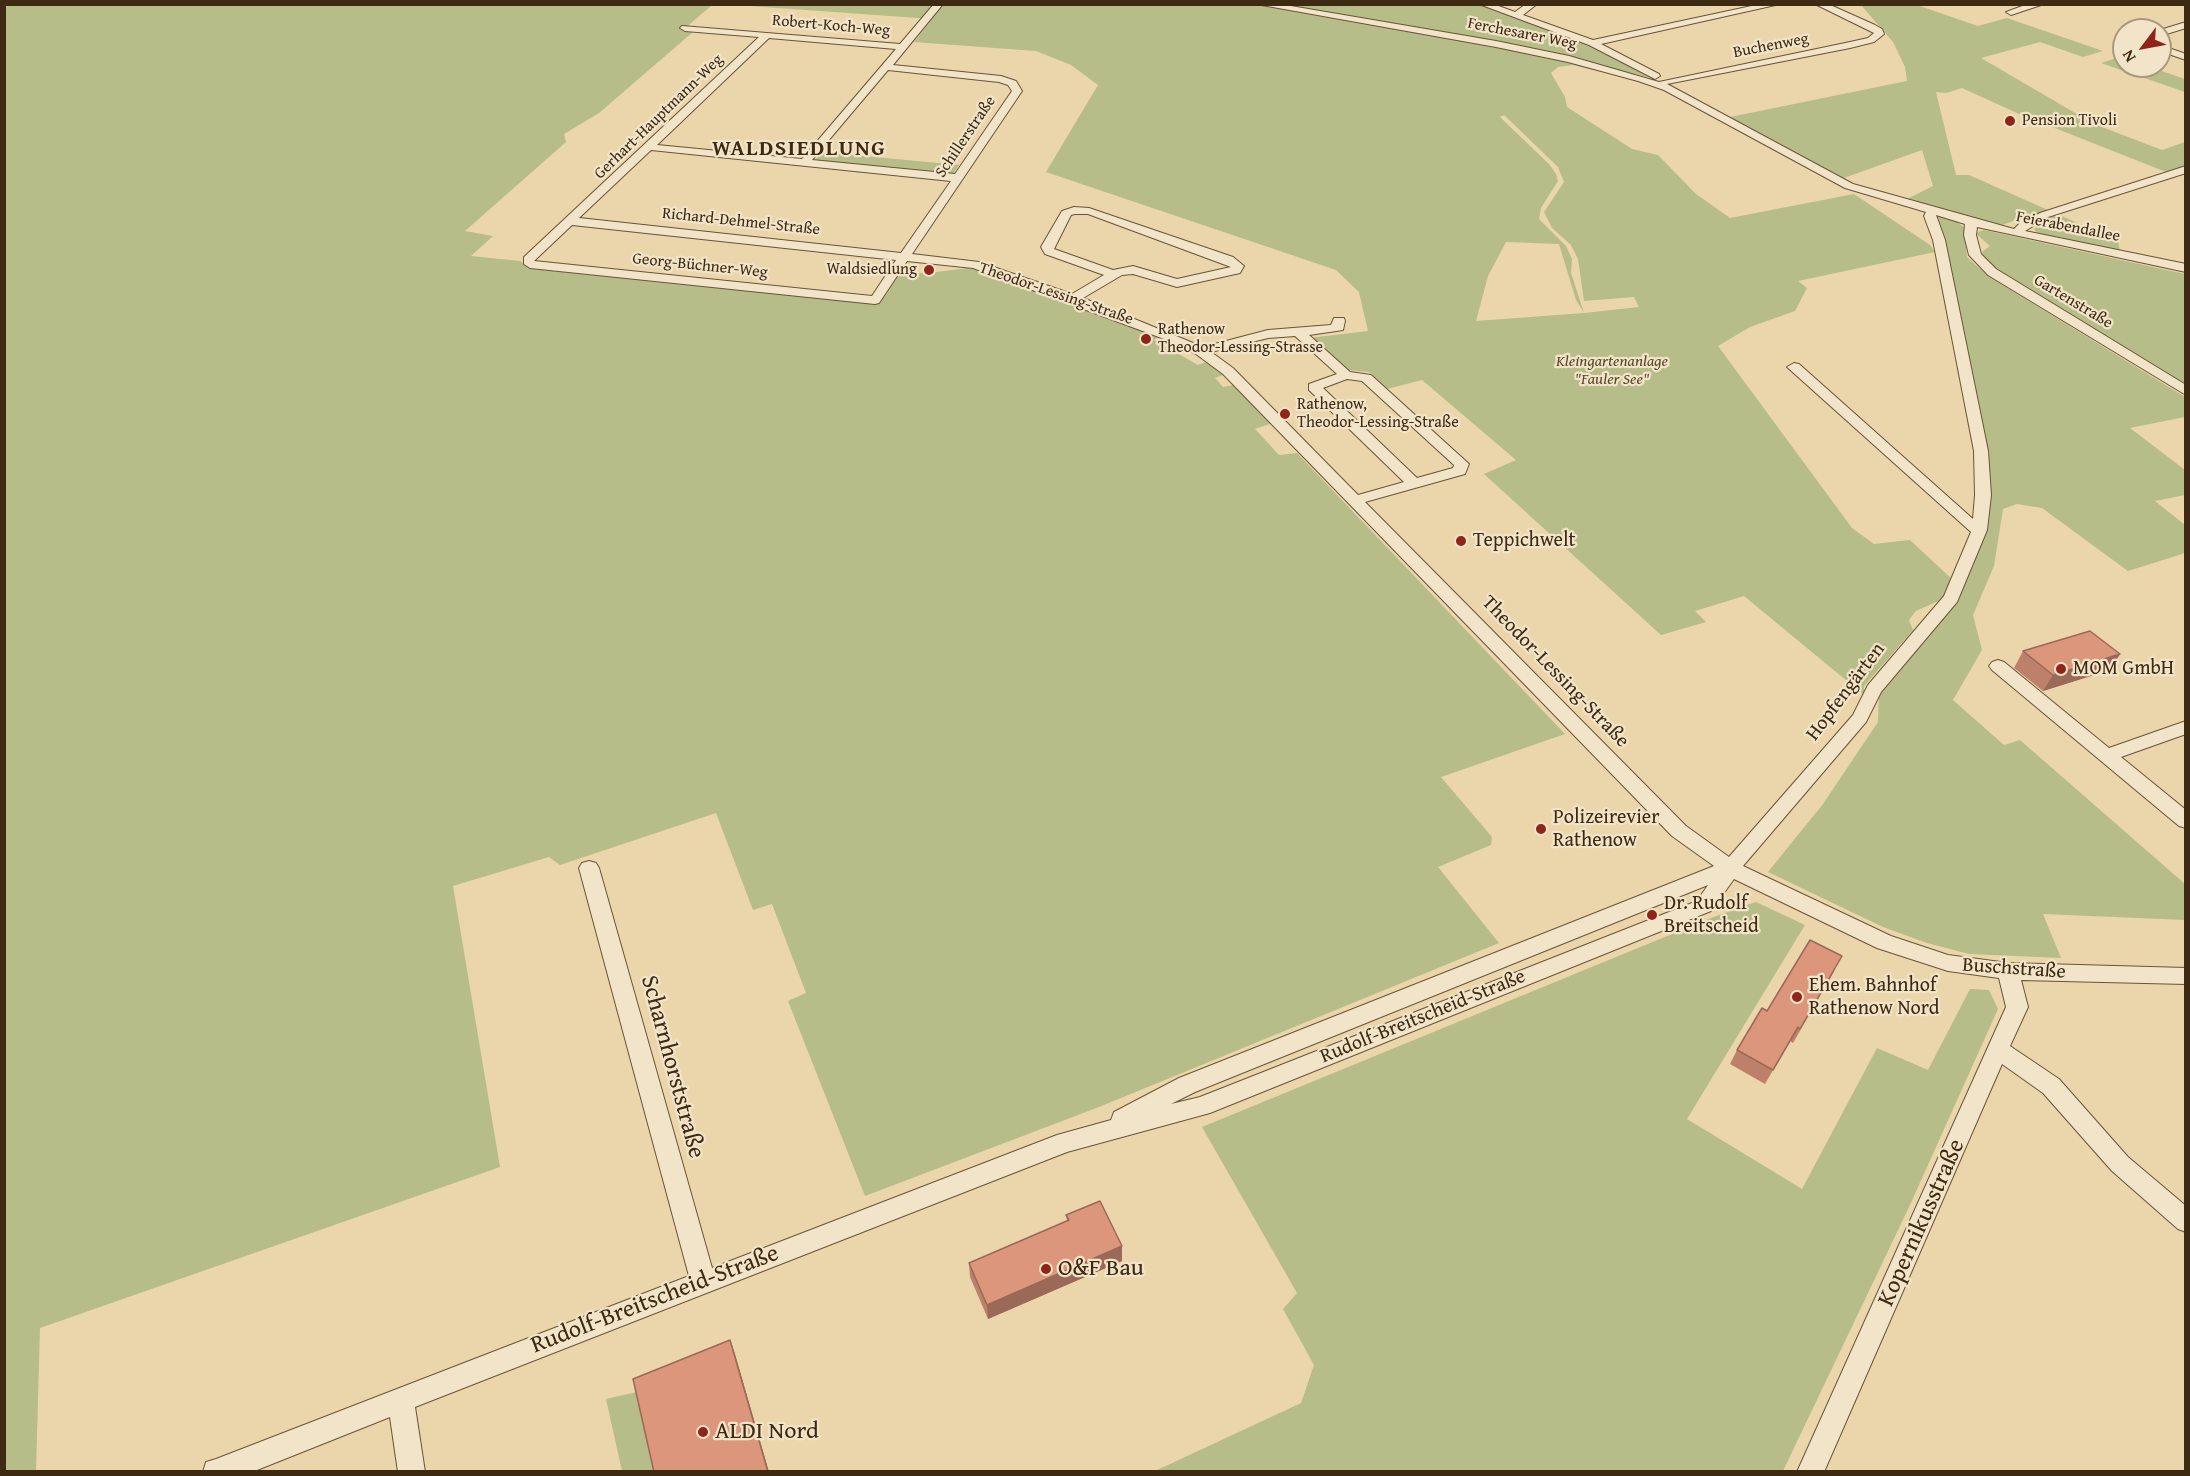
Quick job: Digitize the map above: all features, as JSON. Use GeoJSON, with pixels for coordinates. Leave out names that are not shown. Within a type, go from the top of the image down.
{"type":"FeatureCollection","features":[{"type":"Feature","properties":{"kind":"street"},"geometry":{"type":"LineString","coordinates":[[805,162],[939,4]]}},
{"type":"Feature","properties":{"kind":"street","name":"Ferchesarer Weg"},"geometry":{"type":"LineString","coordinates":[[1260,4],[1526,50],[1666,85],[1848,186],[1938,213]]}},
{"type":"Feature","properties":{"kind":"street"},"geometry":{"type":"LineString","coordinates":[[1483,4],[1592,44],[1666,85]]}},
{"type":"Feature","properties":{"kind":"street"},"geometry":{"type":"LineString","coordinates":[[1515,16],[1533,4]]}},
{"type":"Feature","properties":{"kind":"street"},"geometry":{"type":"LineString","coordinates":[[1592,44],[1776,4]]}},
{"type":"Feature","properties":{"kind":"street","name":"Buchenweg"},"geometry":{"type":"LineString","coordinates":[[1666,85],[1871,40],[1879,31],[1819,4]]}},
{"type":"Feature","properties":{"kind":"street"},"geometry":{"type":"LineString","coordinates":[[2011,12],[2040,4]]}},
{"type":"Feature","properties":{"kind":"street","name":"Robert-Koch-Weg"},"geometry":{"type":"LineString","coordinates":[[685,28],[903,47]]}},
{"type":"Feature","properties":{"kind":"street","name":"Gerhart-Hauptmann-Weg"},"geometry":{"type":"LineString","coordinates":[[573,221],[767,35]]}},
{"type":"Feature","properties":{"kind":"street","name":"Schillerstraße"},"geometry":{"type":"LineString","coordinates":[[886,67],[984,76],[1012,83],[1017,88],[905,255]]}},
{"type":"Feature","properties":{"kind":"street"},"geometry":{"type":"LineString","coordinates":[[649,147],[958,178]]}},
{"type":"Feature","properties":{"kind":"street"},"geometry":{"type":"LineString","coordinates":[[2016,234],[2024,225],[2044,215],[2183,171]]}},
{"type":"Feature","properties":{"kind":"street"},"geometry":{"type":"LineString","coordinates":[[1073,298],[1112,274],[1133,270],[1177,283],[1236,270],[1238,267],[1229,260],[1089,211],[1074,210],[1066,213],[1047,248],[1049,251],[1112,274]]}},
{"type":"Feature","properties":{"kind":"street","name":"Feierabendallee"},"geometry":{"type":"LineString","coordinates":[[1938,213],[2016,234],[2186,268]]}},
{"type":"Feature","properties":{"kind":"street","name":"Hopfengärten"},"geometry":{"type":"LineString","coordinates":[[1730,868],[1860,718],[1874,689],[1951,598],[1979,531],[1983,495],[1981,451],[1942,251],[1930,216],[1938,213]]}},
{"type":"Feature","properties":{"kind":"street","name":"Georg-Büchner-Weg"},"geometry":{"type":"LineString","coordinates":[[573,221],[528,261],[530,264],[875,300],[905,255]]}},
{"type":"Feature","properties":{"kind":"street","name":"Richard-Dehmel-Straße"},"geometry":{"type":"LineString","coordinates":[[573,221],[905,255]]}},
{"type":"Feature","properties":{"kind":"street","name":"Gartenstraße"},"geometry":{"type":"LineString","coordinates":[[1971,223],[1970,236],[1975,255],[1992,272],[2186,391]]}},
{"type":"Feature","properties":{"kind":"street","name":"Theodor-Lessing-Straße"},"geometry":{"type":"LineString","coordinates":[[905,255],[975,265],[1073,298],[1159,331],[1202,351],[1228,371],[1679,831],[1730,868]]}},
{"type":"Feature","properties":{"kind":"street"},"geometry":{"type":"LineString","coordinates":[[1202,351],[1268,334],[1333,329],[1338,327],[1339,321]]}},
{"type":"Feature","properties":{"kind":"street"},"geometry":{"type":"LineString","coordinates":[[1297,331],[1346,375]]}},
{"type":"Feature","properties":{"kind":"street"},"geometry":{"type":"LineString","coordinates":[[1794,368],[1834,412],[1979,531]]}},
{"type":"Feature","properties":{"kind":"street"},"geometry":{"type":"LineString","coordinates":[[1355,500],[1460,471],[1462,464],[1366,378],[1346,375],[1314,387],[1414,483]]}},
{"type":"Feature","properties":{"kind":"street"},"geometry":{"type":"LineString","coordinates":[[1998,666],[2186,821]]}},
{"type":"Feature","properties":{"kind":"street"},"geometry":{"type":"LineString","coordinates":[[2108,755],[2186,727]]}},
{"type":"Feature","properties":{"kind":"street","name":"Scharnhorststraße"},"geometry":{"type":"LineString","coordinates":[[589,868],[703,1281]]}},
{"type":"Feature","properties":{"kind":"street","name":"Buschstraße"},"geometry":{"type":"LineString","coordinates":[[1730,868],[1907,952],[1972,968],[2186,976]]}},
{"type":"Feature","properties":{"kind":"street","name":"Rudolf-Breitscheid-Straße"},"geometry":{"type":"LineString","coordinates":[[216,1472],[703,1281],[1096,1132],[1202,1107],[1704,906],[1730,868]]}},
{"type":"Feature","properties":{"kind":"street","name":"Kopernikusstraße"},"geometry":{"type":"LineString","coordinates":[[1819,1467],[2017,1007],[2008,971]]}},
{"type":"Feature","properties":{"kind":"street"},"geometry":{"type":"LineString","coordinates":[[1999,1050],[2051,1086],[2120,1164],[2186,1221]]}},
{"type":"Feature","properties":{"kind":"street"},"geometry":{"type":"LineString","coordinates":[[401,1400],[412,1472]]}},
{"type":"Feature","properties":{"kind":"green space","name":"Kleingartenanlage \"Fauler See\""},"geometry":{"type":"Polygon","coordinates":[[[1478,4],[1564,34],[1656,79],[1635,74],[1639,81],[1573,65],[1558,67],[1551,73],[1565,97],[1567,107],[1632,149],[1658,155],[1696,194],[1730,218],[1854,194],[1930,245],[1935,252],[1798,281],[1807,288],[1795,311],[1750,327],[1718,346],[1852,528],[1874,544],[1910,540],[1954,581],[1945,598],[1916,611],[1909,620],[1913,630],[1864,686],[1864,695],[1744,596],[1695,611],[1706,622],[1661,635],[1484,474],[1516,460],[1422,380],[1387,389],[1369,372],[1346,370],[1309,338],[1368,331],[1359,292],[1336,270],[1046,172],[1098,85],[1071,65],[1036,51],[914,42],[932,19],[736,5],[1478,4]],[[1504,115],[1500,117],[1549,164],[1556,174],[1558,181],[1541,208],[1539,219],[1566,246],[1572,259],[1571,273],[1584,313],[1639,307],[1634,297],[1584,301],[1578,259],[1571,245],[1552,228],[1544,212],[1564,182],[1558,167],[1504,115]],[[1506,242],[1488,276],[1476,321],[1584,313],[1576,300],[1559,244],[1506,242]]]}},
{"type":"Feature","properties":{"kind":"green space"},"geometry":{"type":"Polygon","coordinates":[[[5,5],[712,5],[683,30],[693,32],[599,113],[564,134],[566,142],[465,231],[493,236],[471,256],[520,261],[533,269],[871,303],[899,273],[928,273],[969,268],[998,276],[1160,336],[1154,340],[1198,365],[1206,362],[1223,375],[1215,378],[1223,387],[1233,385],[1272,423],[1255,429],[1279,455],[1297,453],[1565,734],[1441,777],[1492,837],[1491,845],[1438,867],[1499,943],[1099,1107],[865,1196],[788,1001],[806,993],[772,904],[753,910],[716,813],[560,865],[549,857],[453,886],[500,1167],[40,1328],[36,1471],[5,1472],[5,5]]]}},
{"type":"Feature","properties":{"kind":"green space"},"geometry":{"type":"Polygon","coordinates":[[[1861,5],[1917,5],[1978,26],[2007,18],[2103,51],[2083,57],[2040,42],[1981,58],[2094,124],[2162,150],[2185,142],[2185,166],[2166,172],[2017,113],[1962,88],[1946,93],[1936,92],[1956,175],[1969,175],[2118,241],[2120,251],[2038,234],[2034,229],[2041,223],[2024,217],[2002,225],[1905,200],[1933,186],[1922,150],[1844,178],[1730,117],[1907,81],[1905,67],[1893,42],[1861,5]]]}},
{"type":"Feature","properties":{"kind":"green space"},"geometry":{"type":"Polygon","coordinates":[[[2112,60],[2112,67],[2101,63],[2112,60]]]}},
{"type":"Feature","properties":{"kind":"green space"},"geometry":{"type":"Polygon","coordinates":[[[2172,75],[2185,79],[2185,92],[2144,78],[2172,78],[2172,75]]]}},
{"type":"Feature","properties":{"kind":"green space"},"geometry":{"type":"Polygon","coordinates":[[[822,152],[959,165],[952,175],[814,161],[822,152]]]}},
{"type":"Feature","properties":{"kind":"green space"},"geometry":{"type":"Polygon","coordinates":[[[1936,214],[1954,220],[1964,227],[1967,257],[1988,276],[2185,397],[2185,417],[2130,428],[2185,470],[2185,495],[2155,501],[2185,525],[2185,553],[2128,571],[2042,508],[2017,504],[2003,509],[1994,566],[1973,615],[1982,650],[1953,700],[2004,745],[2020,740],[2185,884],[2185,920],[2043,914],[2061,958],[1969,954],[1927,943],[1883,927],[1768,872],[1823,804],[1878,722],[1879,695],[1957,603],[1983,537],[1986,453],[1941,229],[1934,216],[1936,214]]]}},
{"type":"Feature","properties":{"kind":"green space"},"geometry":{"type":"Polygon","coordinates":[[[1984,230],[2185,274],[2185,386],[1985,262],[1982,252],[1990,246],[1975,233],[1984,230]]]}},
{"type":"Feature","properties":{"kind":"green space"},"geometry":{"type":"Polygon","coordinates":[[[1756,902],[1805,925],[1687,1119],[1802,1189],[1877,1048],[1928,1070],[1970,989],[1989,990],[1998,1009],[1910,1205],[1783,1471],[1155,1471],[1301,1403],[1314,1365],[1283,1309],[1297,1293],[1202,1127],[1711,918],[1756,902]]]}},
{"type":"Feature","properties":{"kind":"green space"},"geometry":{"type":"Polygon","coordinates":[[[637,1392],[656,1471],[622,1471],[606,1399],[637,1392]]]}},
{"type":"Feature","properties":{"kind":"building"},"geometry":{"type":"Polygon","coordinates":[[[2090,631],[2120,654],[2053,675],[2023,651],[2090,631]]]}},
{"type":"Feature","properties":{"kind":"building"},"geometry":{"type":"Polygon","coordinates":[[[1810,940],[1842,956],[1800,1029],[1798,1027],[1773,1070],[1737,1050],[1762,1008],[1767,1011],[1810,940]]]}},
{"type":"Feature","properties":{"kind":"building","name":"O&F Bau"},"geometry":{"type":"Polygon","coordinates":[[[1100,1201],[1122,1246],[987,1305],[969,1263],[1069,1220],[1066,1215],[1100,1201]]]}},
{"type":"Feature","properties":{"kind":"building","name":"ALDI Nord"},"geometry":{"type":"Polygon","coordinates":[[[730,1340],[768,1472],[654,1472],[633,1379],[730,1340]]]}},
{"type":"Feature","properties":{"kind":"place","name":"Pension Tivoli"},"geometry":{"type":"Point","coordinates":[2010,121]}},
{"type":"Feature","properties":{"kind":"place","name":"Waldsiedlung"},"geometry":{"type":"Point","coordinates":[929,270]}},
{"type":"Feature","properties":{"kind":"place","name":"Rathenow Theodor-Lessing-Strasse"},"geometry":{"type":"Point","coordinates":[1146,339]}},
{"type":"Feature","properties":{"kind":"place","name":"Rathenow, Theodor-Lessing-Straße"},"geometry":{"type":"Point","coordinates":[1285,414]}},
{"type":"Feature","properties":{"kind":"place","name":"Teppichwelt"},"geometry":{"type":"Point","coordinates":[1461,541]}},
{"type":"Feature","properties":{"kind":"place","name":"MOM GmbH"},"geometry":{"type":"Point","coordinates":[2061,669]}},
{"type":"Feature","properties":{"kind":"place","name":"Polizeirevier Rathenow"},"geometry":{"type":"Point","coordinates":[1541,829]}},
{"type":"Feature","properties":{"kind":"place","name":"Dr. Rudolf Breitscheid"},"geometry":{"type":"Point","coordinates":[1652,915]}},
{"type":"Feature","properties":{"kind":"place","name":"Ehem. Bahnhof Rathenow Nord"},"geometry":{"type":"Point","coordinates":[1797,997]}},
{"type":"Feature","properties":{"kind":"place","name":"O&F Bau"},"geometry":{"type":"Point","coordinates":[1046,1269]}},
{"type":"Feature","properties":{"kind":"place","name":"ALDI Nord"},"geometry":{"type":"Point","coordinates":[703,1432]}},
{"type":"Feature","properties":{"kind":"district","name":"WALDSIEDLUNG"},"geometry":{"type":"Point","coordinates":[799,149]}}]}
